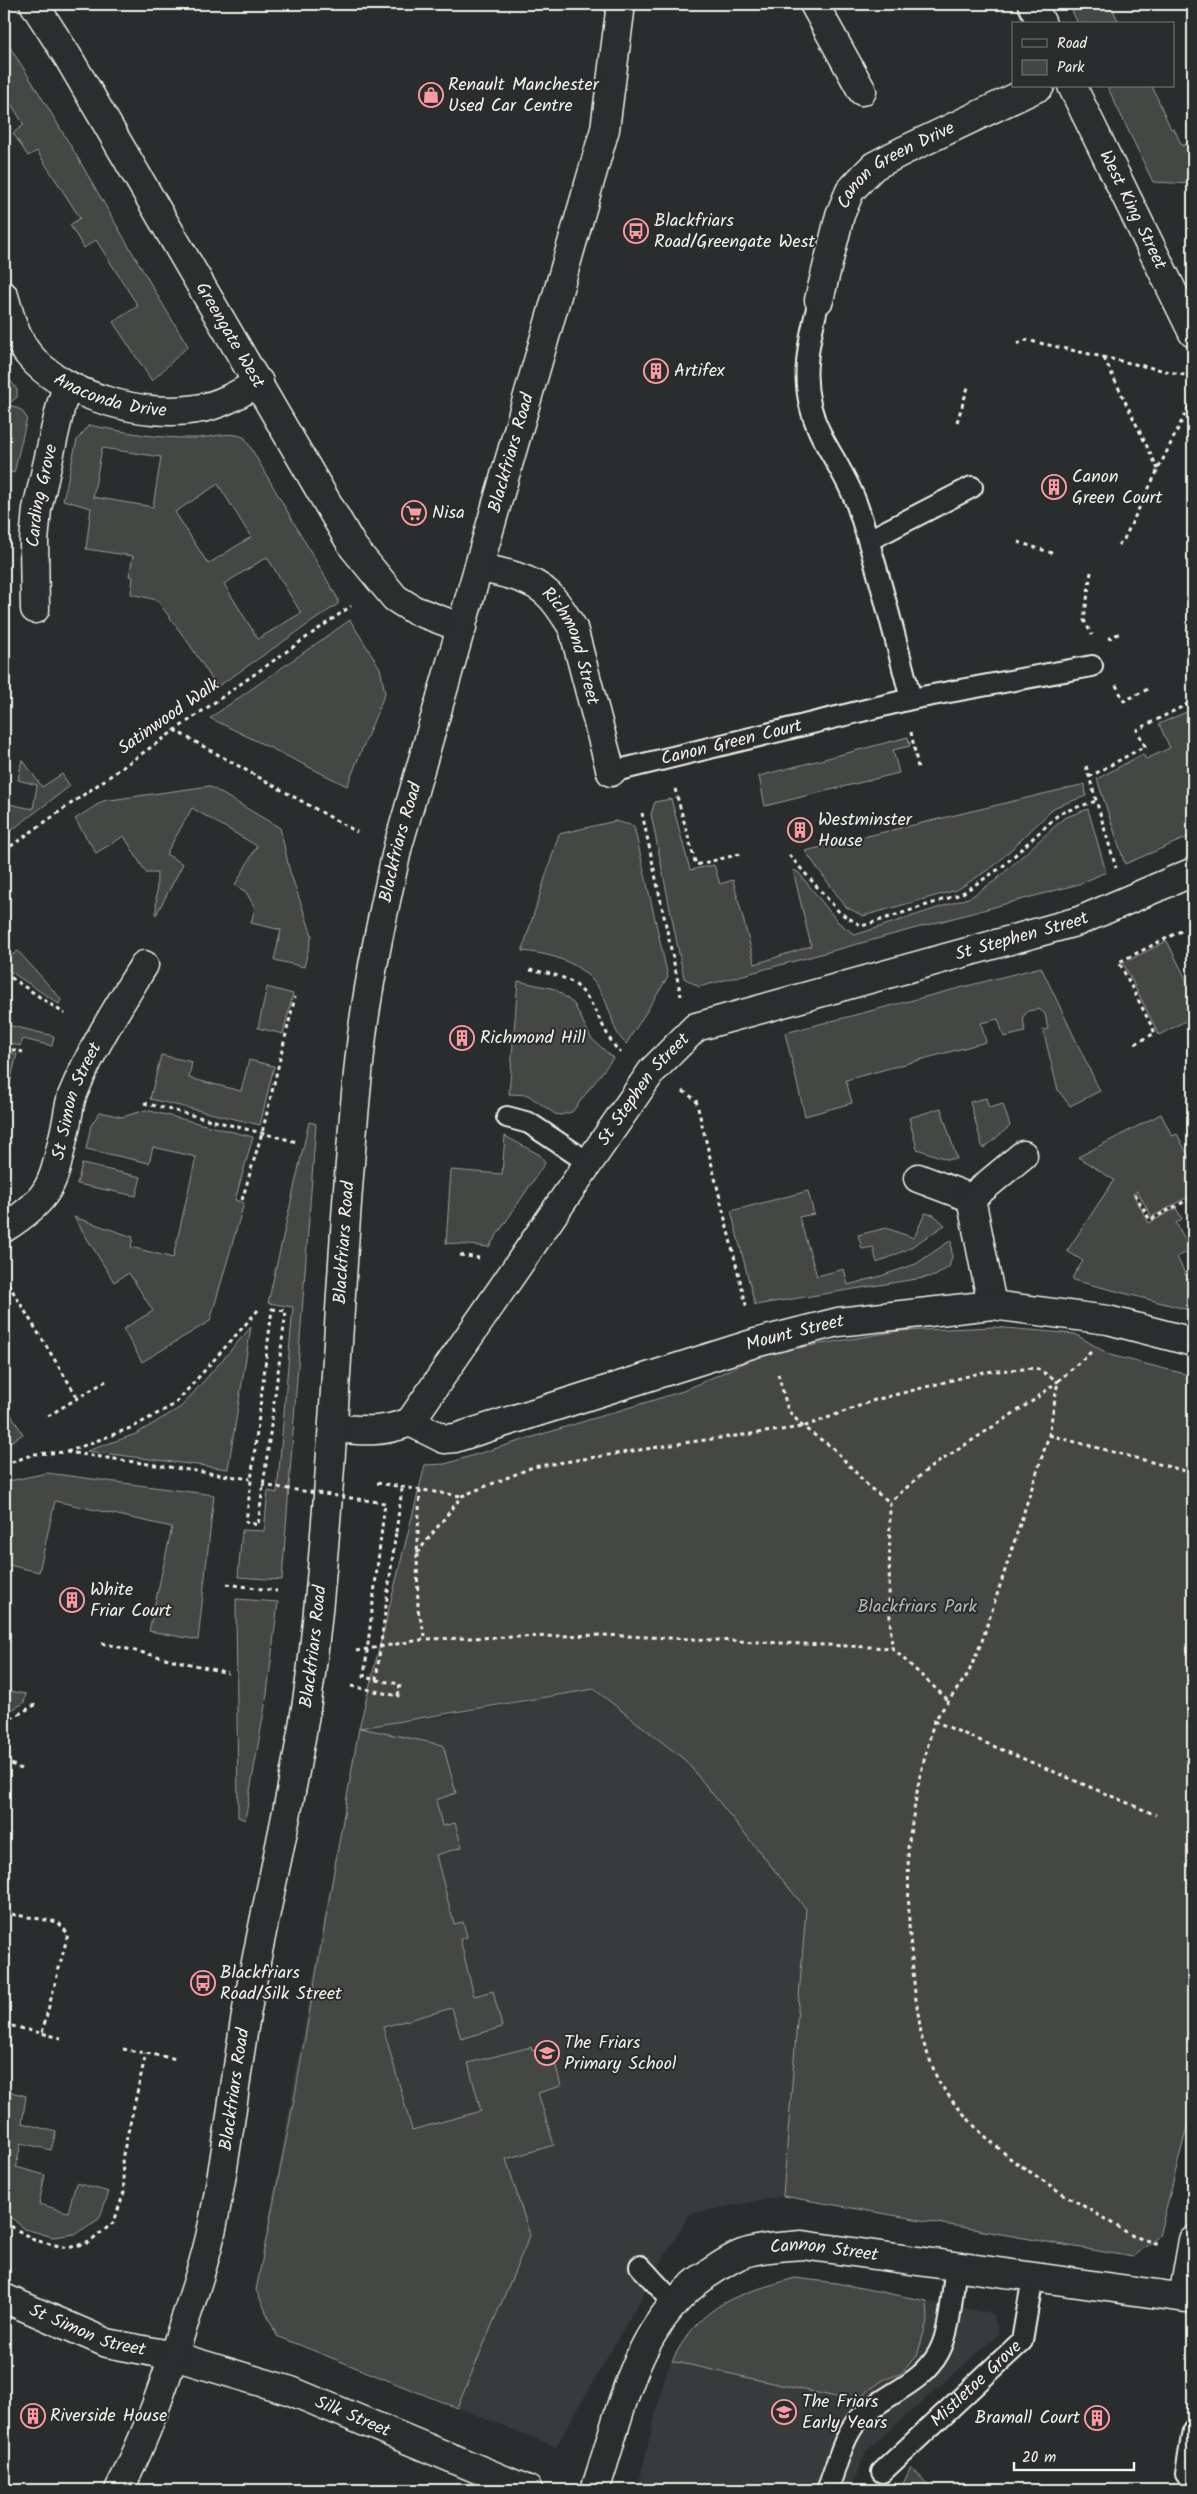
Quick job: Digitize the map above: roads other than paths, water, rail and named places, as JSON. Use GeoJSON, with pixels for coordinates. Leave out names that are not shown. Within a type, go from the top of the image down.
{"type":"FeatureCollection","features":[{"type":"Feature","properties":{"kind":"street","name":"Greengate West"},"geometry":{"type":"LineString","coordinates":[[34,4],[68,57],[259,382],[353,547],[394,598],[414,610],[462,628]]}},
{"type":"Feature","properties":{"kind":"street","name":"Blackfriars Road"},"geometry":{"type":"LineString","coordinates":[[119,2490],[136,2458],[174,2356],[210,2238],[224,2167],[245,2020],[282,1846],[314,1652],[334,1428],[361,1056],[376,944],[398,846],[480,568],[605,129],[622,4]]}},
{"type":"Feature","properties":{"kind":"street"},"geometry":{"type":"LineString","coordinates":[[814,4],[862,91]]}},
{"type":"Feature","properties":{"kind":"street"},"geometry":{"type":"LineString","coordinates":[[1032,4],[1041,22]]}},
{"type":"Feature","properties":{"kind":"street","name":"Canon Green Drive"},"geometry":{"type":"LineString","coordinates":[[818,300],[840,215],[850,191],[874,166],[1036,88]]}},
{"type":"Feature","properties":{"kind":"street","name":"West King Street"},"geometry":{"type":"LineString","coordinates":[[1073,88],[1193,333]]}},
{"type":"Feature","properties":{"kind":"street","name":"Anaconda Drive"},"geometry":{"type":"LineString","coordinates":[[4,296],[15,332],[28,354],[43,370],[67,387],[128,406],[160,410],[196,410],[237,396],[259,382]]}},
{"type":"Feature","properties":{"kind":"street","name":"Carding Grove"},"geometry":{"type":"LineString","coordinates":[[35,608],[34,541],[37,509],[61,405],[67,387]]}},
{"type":"Feature","properties":{"kind":"street","name":"Richmond Street"},"geometry":{"type":"LineString","coordinates":[[480,568],[513,575],[547,592],[573,628],[611,772]]}},
{"type":"Feature","properties":{"kind":"street","name":"St Stephen Street"},"geometry":{"type":"LineString","coordinates":[[410,1422],[652,1071],[696,1027],[1079,921],[1193,872]]}},
{"type":"Feature","properties":{"kind":"street","name":"St Simon Street"},"geometry":{"type":"LineString","coordinates":[[4,1228],[27,1213],[41,1200],[48,1190],[54,1176],[72,1097],[103,1032],[144,965]]}},
{"type":"Feature","properties":{"kind":"street"},"geometry":{"type":"LineString","coordinates":[[971,1198],[1023,1155]]}},
{"type":"Feature","properties":{"kind":"street"},"geometry":{"type":"LineString","coordinates":[[918,1178],[971,1198]]}},
{"type":"Feature","properties":{"kind":"street"},"geometry":{"type":"LineString","coordinates":[[971,1198],[992,1305]]}},
{"type":"Feature","properties":{"kind":"street","name":"Mount Street"},"geometry":{"type":"LineString","coordinates":[[410,1422],[444,1439],[455,1438],[762,1341],[838,1322],[992,1305],[1108,1320],[1193,1342]]}},
{"type":"Feature","properties":{"kind":"street"},"geometry":{"type":"LineString","coordinates":[[334,1428],[375,1431],[390,1430],[410,1422]]}},
{"type":"Feature","properties":{"kind":"street","name":"Cannon Street"},"geometry":{"type":"LineString","coordinates":[[595,2490],[631,2376],[650,2334],[674,2303],[693,2284],[741,2254],[768,2248],[802,2245],[1188,2298]]}},
{"type":"Feature","properties":{"kind":"street"},"geometry":{"type":"LineString","coordinates":[[1188,2298],[1192,2246]]}},
{"type":"Feature","properties":{"kind":"street","name":"St Simon Street"},"geometry":{"type":"LineString","coordinates":[[4,2298],[107,2343],[174,2356]]}},
{"type":"Feature","properties":{"kind":"street","name":"Silk Street"},"geometry":{"type":"LineString","coordinates":[[174,2356],[291,2391],[528,2490]]}},
{"type":"Feature","properties":{"kind":"lane"},"geometry":{"type":"LineString","coordinates":[[818,300],[805,370],[809,400],[821,434],[857,503],[869,540],[911,699]]}},
{"type":"Feature","properties":{"kind":"lane"},"geometry":{"type":"LineString","coordinates":[[869,540],[972,487]]}},
{"type":"Feature","properties":{"kind":"lane","name":"Canon Green Court"},"geometry":{"type":"LineString","coordinates":[[611,772],[911,699],[1092,666]]}},
{"type":"Feature","properties":{"kind":"lane"},"geometry":{"type":"LineString","coordinates":[[507,1117],[529,1123],[589,1164]]}},
{"type":"Feature","properties":{"kind":"lane"},"geometry":{"type":"LineString","coordinates":[[640,2266],[674,2303]]}},
{"type":"Feature","properties":{"kind":"lane"},"geometry":{"type":"LineString","coordinates":[[827,2490],[847,2440],[857,2422],[875,2404],[907,2386],[917,2378],[940,2352],[946,2331],[956,2266]]}},
{"type":"Feature","properties":{"kind":"lane","name":"Mistletoe Grove"},"geometry":{"type":"LineString","coordinates":[[882,2472],[1022,2341],[1033,2277]]}},
{"type":"Feature","properties":{"kind":"lane"},"geometry":{"type":"LineString","coordinates":[[1186,2474],[1193,2430]]}},
{"type":"Feature","properties":{"kind":"place","name":"Renault Manchester Used Car Centre"},"geometry":{"type":"Point","coordinates":[431,95]}},
{"type":"Feature","properties":{"kind":"place","name":"Blackfriars Road/Greengate West"},"geometry":{"type":"Point","coordinates":[636,231]}},
{"type":"Feature","properties":{"kind":"place","name":"Artifex"},"geometry":{"type":"Point","coordinates":[656,371]}},
{"type":"Feature","properties":{"kind":"place","name":"Canon Green Court"},"geometry":{"type":"Point","coordinates":[1054,487]}},
{"type":"Feature","properties":{"kind":"place","name":"Nisa"},"geometry":{"type":"Point","coordinates":[414,513]}},
{"type":"Feature","properties":{"kind":"place","name":"Westminster House"},"geometry":{"type":"Point","coordinates":[800,830]}},
{"type":"Feature","properties":{"kind":"place","name":"Richmond Hill"},"geometry":{"type":"Point","coordinates":[462,1038]}},
{"type":"Feature","properties":{"kind":"place","name":"White Friar Court"},"geometry":{"type":"Point","coordinates":[72,1600]}},
{"type":"Feature","properties":{"kind":"place","name":"Blackfriars Road/Silk Street"},"geometry":{"type":"Point","coordinates":[203,1983]}},
{"type":"Feature","properties":{"kind":"place","name":"The Friars Primary School"},"geometry":{"type":"Point","coordinates":[547,2053]}},
{"type":"Feature","properties":{"kind":"place","name":"The Friars Early Years"},"geometry":{"type":"Point","coordinates":[784,2412]}},
{"type":"Feature","properties":{"kind":"place","name":"Riverside House"},"geometry":{"type":"Point","coordinates":[33,2416]}},
{"type":"Feature","properties":{"kind":"place","name":"Bramall Court"},"geometry":{"type":"Point","coordinates":[1097,2418]}},
{"type":"Feature","properties":{"kind":"park label","name":"Blackfriars Park"},"geometry":{"type":"Point","coordinates":[917,1607]}}]}
